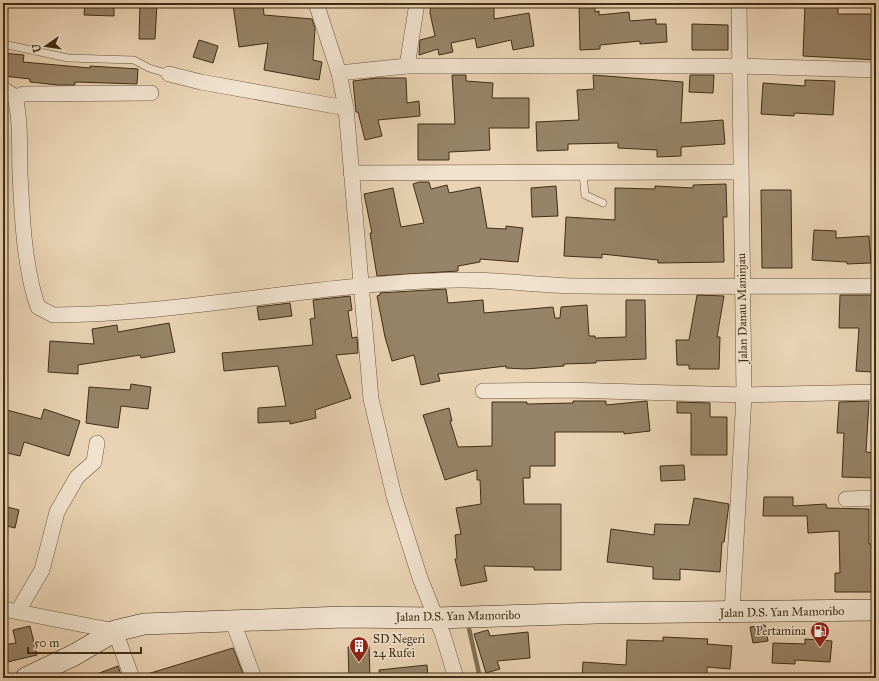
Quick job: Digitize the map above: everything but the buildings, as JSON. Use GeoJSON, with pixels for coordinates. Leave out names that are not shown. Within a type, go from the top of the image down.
{"type":"FeatureCollection","features":[{"type":"Feature","properties":{"kind":"street"},"geometry":{"type":"LineString","coordinates":[[316,3],[340,73],[346,108],[371,399],[394,496],[420,578],[436,618],[456,678]]}},
{"type":"Feature","properties":{"kind":"street"},"geometry":{"type":"LineString","coordinates":[[407,66],[417,3]]}},
{"type":"Feature","properties":{"kind":"street","name":"Jalan Danau Maninjau"},"geometry":{"type":"LineString","coordinates":[[732,613],[744,395],[741,286],[739,3]]}},
{"type":"Feature","properties":{"kind":"street"},"geometry":{"type":"LineString","coordinates":[[340,73],[407,66],[740,66],[876,70]]}},
{"type":"Feature","properties":{"kind":"street"},"geometry":{"type":"LineString","coordinates":[[169,74],[201,82],[346,108]]}},
{"type":"Feature","properties":{"kind":"street"},"geometry":{"type":"LineString","coordinates":[[151,93],[9,93],[19,114],[20,174],[26,251],[31,287],[38,307],[53,315],[159,310],[361,286],[458,280],[580,286],[876,286]]}},
{"type":"Feature","properties":{"kind":"street"},"geometry":{"type":"LineString","coordinates":[[351,173],[741,172]]}},
{"type":"Feature","properties":{"kind":"street"},"geometry":{"type":"LineString","coordinates":[[483,391],[567,390],[744,395],[876,392]]}},
{"type":"Feature","properties":{"kind":"street"},"geometry":{"type":"LineString","coordinates":[[18,611],[42,570],[57,512],[77,477],[94,462],[97,443]]}},
{"type":"Feature","properties":{"kind":"street"},"geometry":{"type":"LineString","coordinates":[[846,499],[876,498]]}},
{"type":"Feature","properties":{"kind":"street"},"geometry":{"type":"LineString","coordinates":[[3,609],[115,631],[132,678]]}},
{"type":"Feature","properties":{"kind":"street","name":"Jalan D.S. Yan Mamoribo"},"geometry":{"type":"LineString","coordinates":[[27,678],[115,631],[144,624],[344,617],[436,618],[597,613],[732,613],[876,610]]}},
{"type":"Feature","properties":{"kind":"street"},"geometry":{"type":"LineString","coordinates":[[233,622],[254,678]]}},
{"type":"Feature","properties":{"kind":"lane"},"geometry":{"type":"LineString","coordinates":[[3,44],[68,58],[134,60],[149,68],[169,74]]}},
{"type":"Feature","properties":{"kind":"lane"},"geometry":{"type":"LineString","coordinates":[[583,172],[585,195],[603,203]]}},
{"type":"Feature","properties":{"kind":"waterway"},"geometry":{"type":"LineString","coordinates":[[468,624],[480,678]]}},
{"type":"Feature","properties":{"kind":"place","name":"Pertamina"},"geometry":{"type":"Point","coordinates":[820,648]}},
{"type":"Feature","properties":{"kind":"place","name":"SD Negeri 24 Rufei"},"geometry":{"type":"Point","coordinates":[359,663]}}]}
